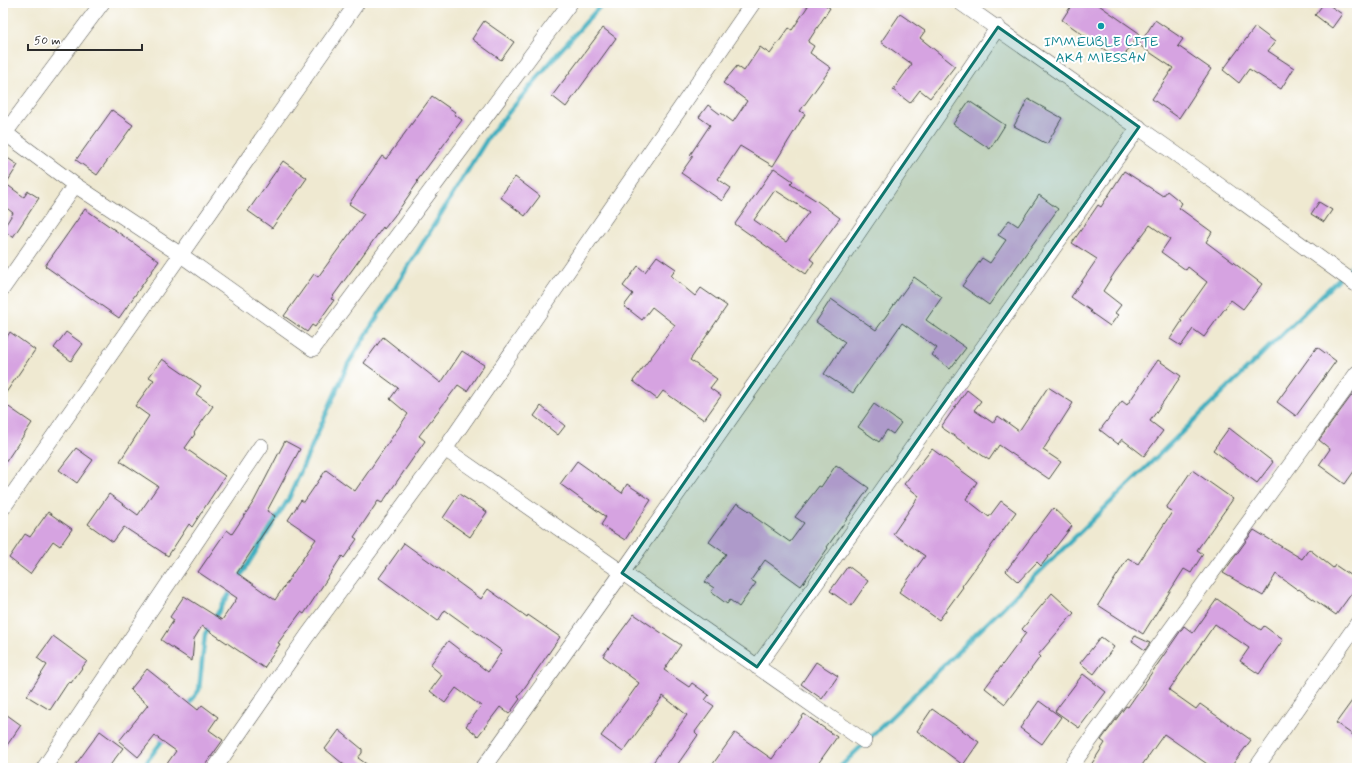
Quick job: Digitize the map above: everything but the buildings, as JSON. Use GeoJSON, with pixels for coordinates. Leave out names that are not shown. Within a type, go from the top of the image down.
{"type":"FeatureCollection","features":[{"type":"Feature","properties":{"kind":"street"},"geometry":{"type":"LineString","coordinates":[[102,3],[4,132],[75,185],[181,255],[311,348],[315,348],[570,3]]}},
{"type":"Feature","properties":{"kind":"street"},"geometry":{"type":"LineString","coordinates":[[3,508],[357,3]]}},
{"type":"Feature","properties":{"kind":"street"},"geometry":{"type":"LineString","coordinates":[[215,768],[307,636],[445,449],[753,3]]}},
{"type":"Feature","properties":{"kind":"street"},"geometry":{"type":"LineString","coordinates":[[961,3],[998,27],[1139,127],[1357,285]]}},
{"type":"Feature","properties":{"kind":"street"},"geometry":{"type":"LineString","coordinates":[[483,768],[793,329],[998,27]]}},
{"type":"Feature","properties":{"kind":"street"},"geometry":{"type":"LineString","coordinates":[[757,667],[1139,127]]}},
{"type":"Feature","properties":{"kind":"street"},"geometry":{"type":"LineString","coordinates":[[3,288],[75,185]]}},
{"type":"Feature","properties":{"kind":"street"},"geometry":{"type":"LineString","coordinates":[[1070,768],[1357,373]]}},
{"type":"Feature","properties":{"kind":"street"},"geometry":{"type":"LineString","coordinates":[[44,768],[261,446]]}},
{"type":"Feature","properties":{"kind":"street"},"geometry":{"type":"LineString","coordinates":[[445,449],[864,741]]}},
{"type":"Feature","properties":{"kind":"street"},"geometry":{"type":"LineString","coordinates":[[1256,768],[1357,624]]}},
{"type":"Feature","properties":{"kind":"highlighted area"},"geometry":{"type":"Polygon","coordinates":[[[998,27],[1139,127],[757,667],[622,573],[998,27]]]}},
{"type":"Feature","properties":{"kind":"waterway"},"geometry":{"type":"LineString","coordinates":[[238,580],[289,498],[348,364],[489,136],[559,52],[603,3]]}},
{"type":"Feature","properties":{"kind":"waterway"},"geometry":{"type":"LineString","coordinates":[[839,768],[1357,261]]}},
{"type":"Feature","properties":{"kind":"waterway"},"geometry":{"type":"LineString","coordinates":[[186,708],[199,690],[205,634],[233,588]]}},
{"type":"Feature","properties":{"kind":"waterway"},"geometry":{"type":"LineString","coordinates":[[142,768],[165,737]]}},
{"type":"Feature","properties":{"kind":"place","name":"IMMEUBLE CITE AKA MIESSAN"},"geometry":{"type":"Point","coordinates":[1101,26]}}]}
